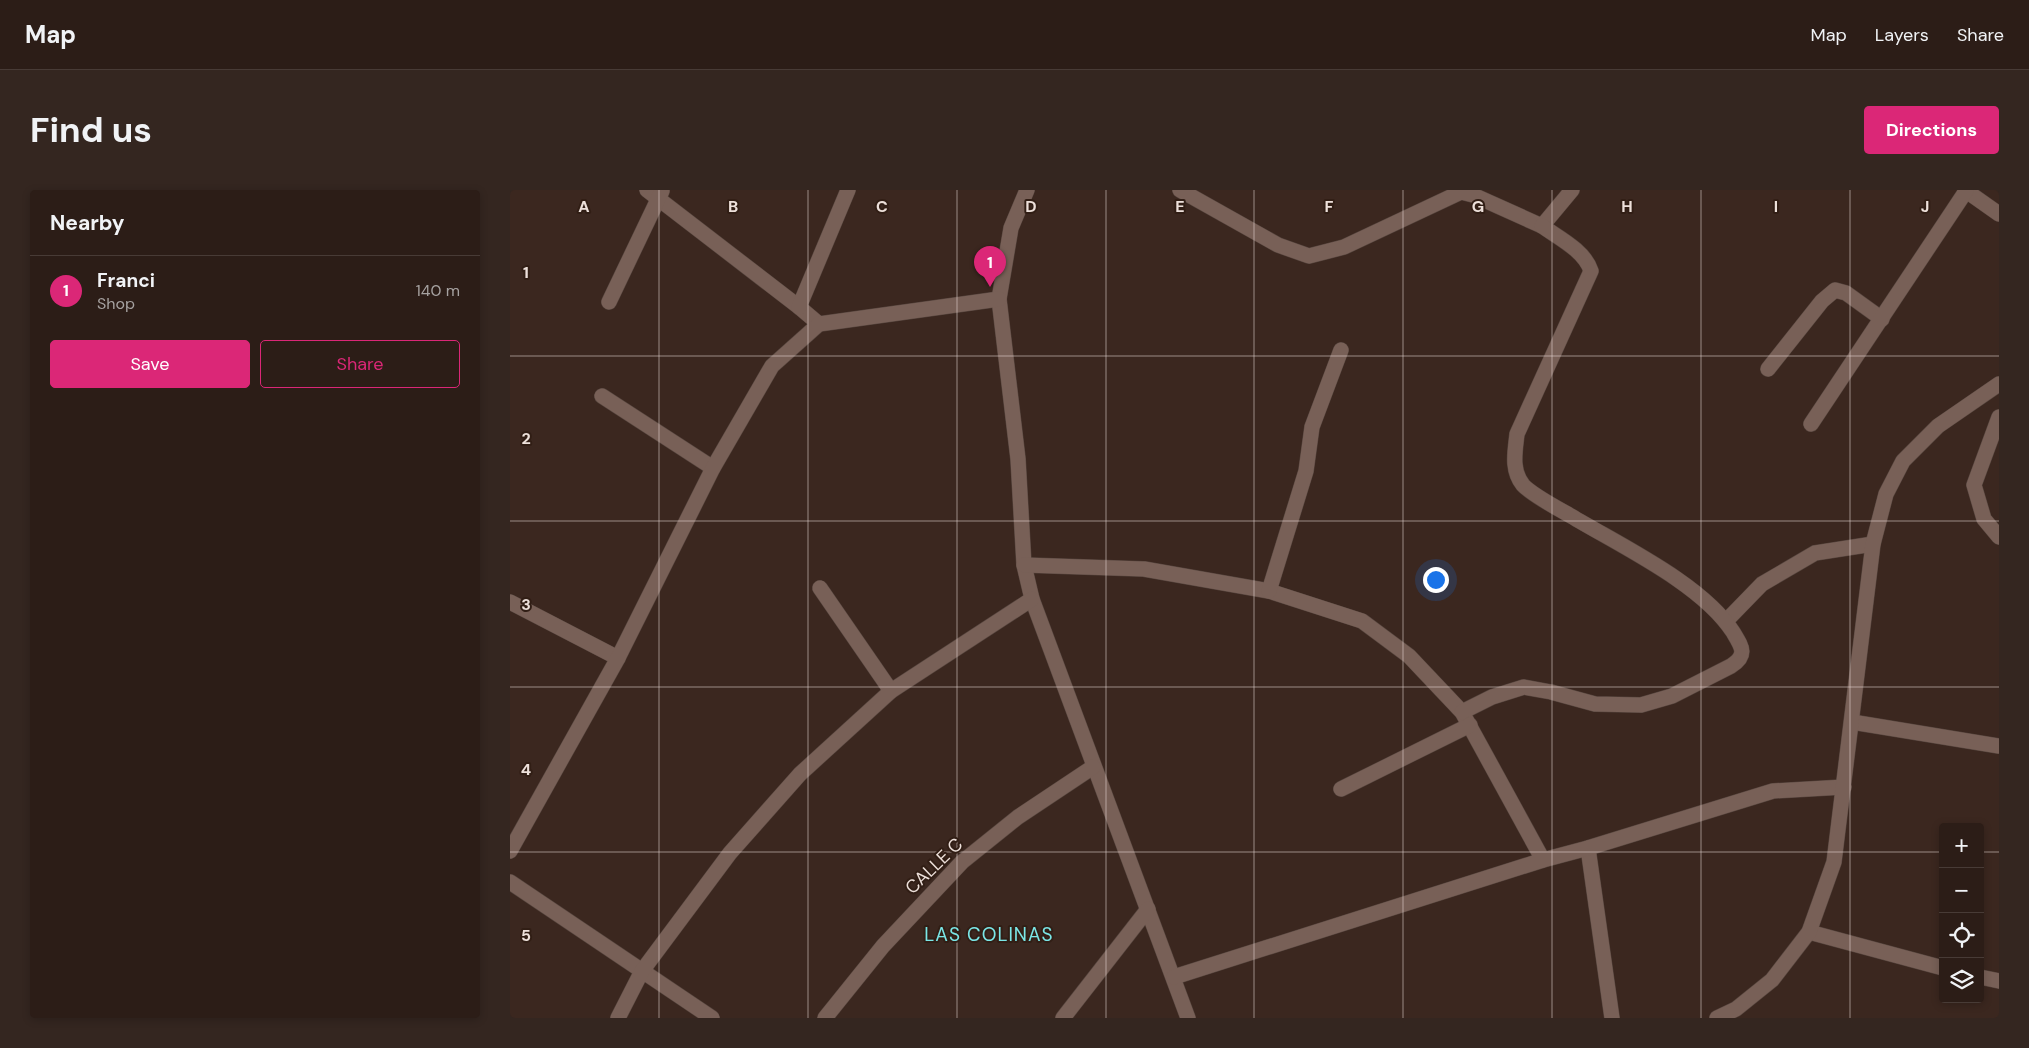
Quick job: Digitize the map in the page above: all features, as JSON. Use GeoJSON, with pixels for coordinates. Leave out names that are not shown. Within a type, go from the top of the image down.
{"type":"FeatureCollection","features":[{"type":"Feature","properties":{"kind":"street"},"geometry":{"type":"LineString","coordinates":[[799,307],[848,190]]}},
{"type":"Feature","properties":{"kind":"street"},"geometry":{"type":"LineString","coordinates":[[1027,190],[1011,228],[999,299],[1018,459],[1024,565],[1032,599],[1188,1018]]}},
{"type":"Feature","properties":{"kind":"street"},"geometry":{"type":"LineString","coordinates":[[1180,190],[1278,245],[1309,256],[1344,246],[1461,192],[1474,195],[1542,226],[1589,263],[1591,272],[1517,434],[1514,464],[1523,485],[1544,500],[1662,570],[1702,597],[1726,621],[1740,643],[1743,652],[1740,660],[1731,666],[1672,696],[1641,705],[1595,704],[1524,687],[1492,697],[1462,712]]}},
{"type":"Feature","properties":{"kind":"street"},"geometry":{"type":"LineString","coordinates":[[1542,226],[1572,190]]}},
{"type":"Feature","properties":{"kind":"street"},"geometry":{"type":"LineString","coordinates":[[1811,424],[1882,319],[1965,190],[1999,214]]}},
{"type":"Feature","properties":{"kind":"street"},"geometry":{"type":"LineString","coordinates":[[609,302],[656,193],[818,324]]}},
{"type":"Feature","properties":{"kind":"street"},"geometry":{"type":"LineString","coordinates":[[1982,202],[1999,202]]}},
{"type":"Feature","properties":{"kind":"street"},"geometry":{"type":"LineString","coordinates":[[1768,369],[1822,301],[1835,290],[1846,292],[1882,319]]}},
{"type":"Feature","properties":{"kind":"street"},"geometry":{"type":"LineString","coordinates":[[510,851],[618,658],[713,468],[772,366],[818,324],[999,299]]}},
{"type":"Feature","properties":{"kind":"street"},"geometry":{"type":"LineString","coordinates":[[1269,591],[1306,471],[1312,427],[1342,350]]}},
{"type":"Feature","properties":{"kind":"street"},"geometry":{"type":"LineString","coordinates":[[1716,1018],[1736,1009],[1772,980],[1810,932],[1834,862],[1873,544],[1886,494],[1903,461],[1938,426],[1999,384]]}},
{"type":"Feature","properties":{"kind":"street"},"geometry":{"type":"LineString","coordinates":[[602,396],[713,468]]}},
{"type":"Feature","properties":{"kind":"street"},"geometry":{"type":"LineString","coordinates":[[1999,417],[1974,485],[1984,519],[1999,538]]}},
{"type":"Feature","properties":{"kind":"street"},"geometry":{"type":"LineString","coordinates":[[1726,621],[1762,584],[1815,553],[1873,544]]}},
{"type":"Feature","properties":{"kind":"street"},"geometry":{"type":"LineString","coordinates":[[1024,565],[1144,569],[1269,591],[1362,621],[1409,656],[1462,712],[1543,860]]}},
{"type":"Feature","properties":{"kind":"street"},"geometry":{"type":"LineString","coordinates":[[820,588],[891,691]]}},
{"type":"Feature","properties":{"kind":"street"},"geometry":{"type":"LineString","coordinates":[[618,1018],[642,971],[730,853],[800,774],[891,691],[1032,599]]}},
{"type":"Feature","properties":{"kind":"street"},"geometry":{"type":"LineString","coordinates":[[510,602],[618,658]]}},
{"type":"Feature","properties":{"kind":"street"},"geometry":{"type":"LineString","coordinates":[[1852,722],[1999,746]]}},
{"type":"Feature","properties":{"kind":"street"},"geometry":{"type":"LineString","coordinates":[[1341,789],[1470,725]]}},
{"type":"Feature","properties":{"kind":"street","name":"CALLE C"},"geometry":{"type":"LineString","coordinates":[[825,1018],[883,946],[962,862],[1018,817],[1093,767]]}},
{"type":"Feature","properties":{"kind":"street"},"geometry":{"type":"LineString","coordinates":[[1174,977],[1543,860],[1773,791],[1844,787]]}},
{"type":"Feature","properties":{"kind":"street"},"geometry":{"type":"LineString","coordinates":[[1588,848],[1612,1018]]}},
{"type":"Feature","properties":{"kind":"street"},"geometry":{"type":"LineString","coordinates":[[510,882],[712,1018]]}},
{"type":"Feature","properties":{"kind":"street"},"geometry":{"type":"LineString","coordinates":[[1063,1018],[1148,909]]}},
{"type":"Feature","properties":{"kind":"street"},"geometry":{"type":"LineString","coordinates":[[1810,932],[1939,967]]}},
{"type":"Feature","properties":{"kind":"street"},"geometry":{"type":"LineString","coordinates":[[1984,978],[1999,980]]}},
{"type":"Feature","properties":{"kind":"place","name":"Franci"},"geometry":{"type":"Point","coordinates":[990,287]}},
{"type":"Feature","properties":{"kind":"district","name":"LAS COLINAS"},"geometry":{"type":"Point","coordinates":[989,934]}}]}
